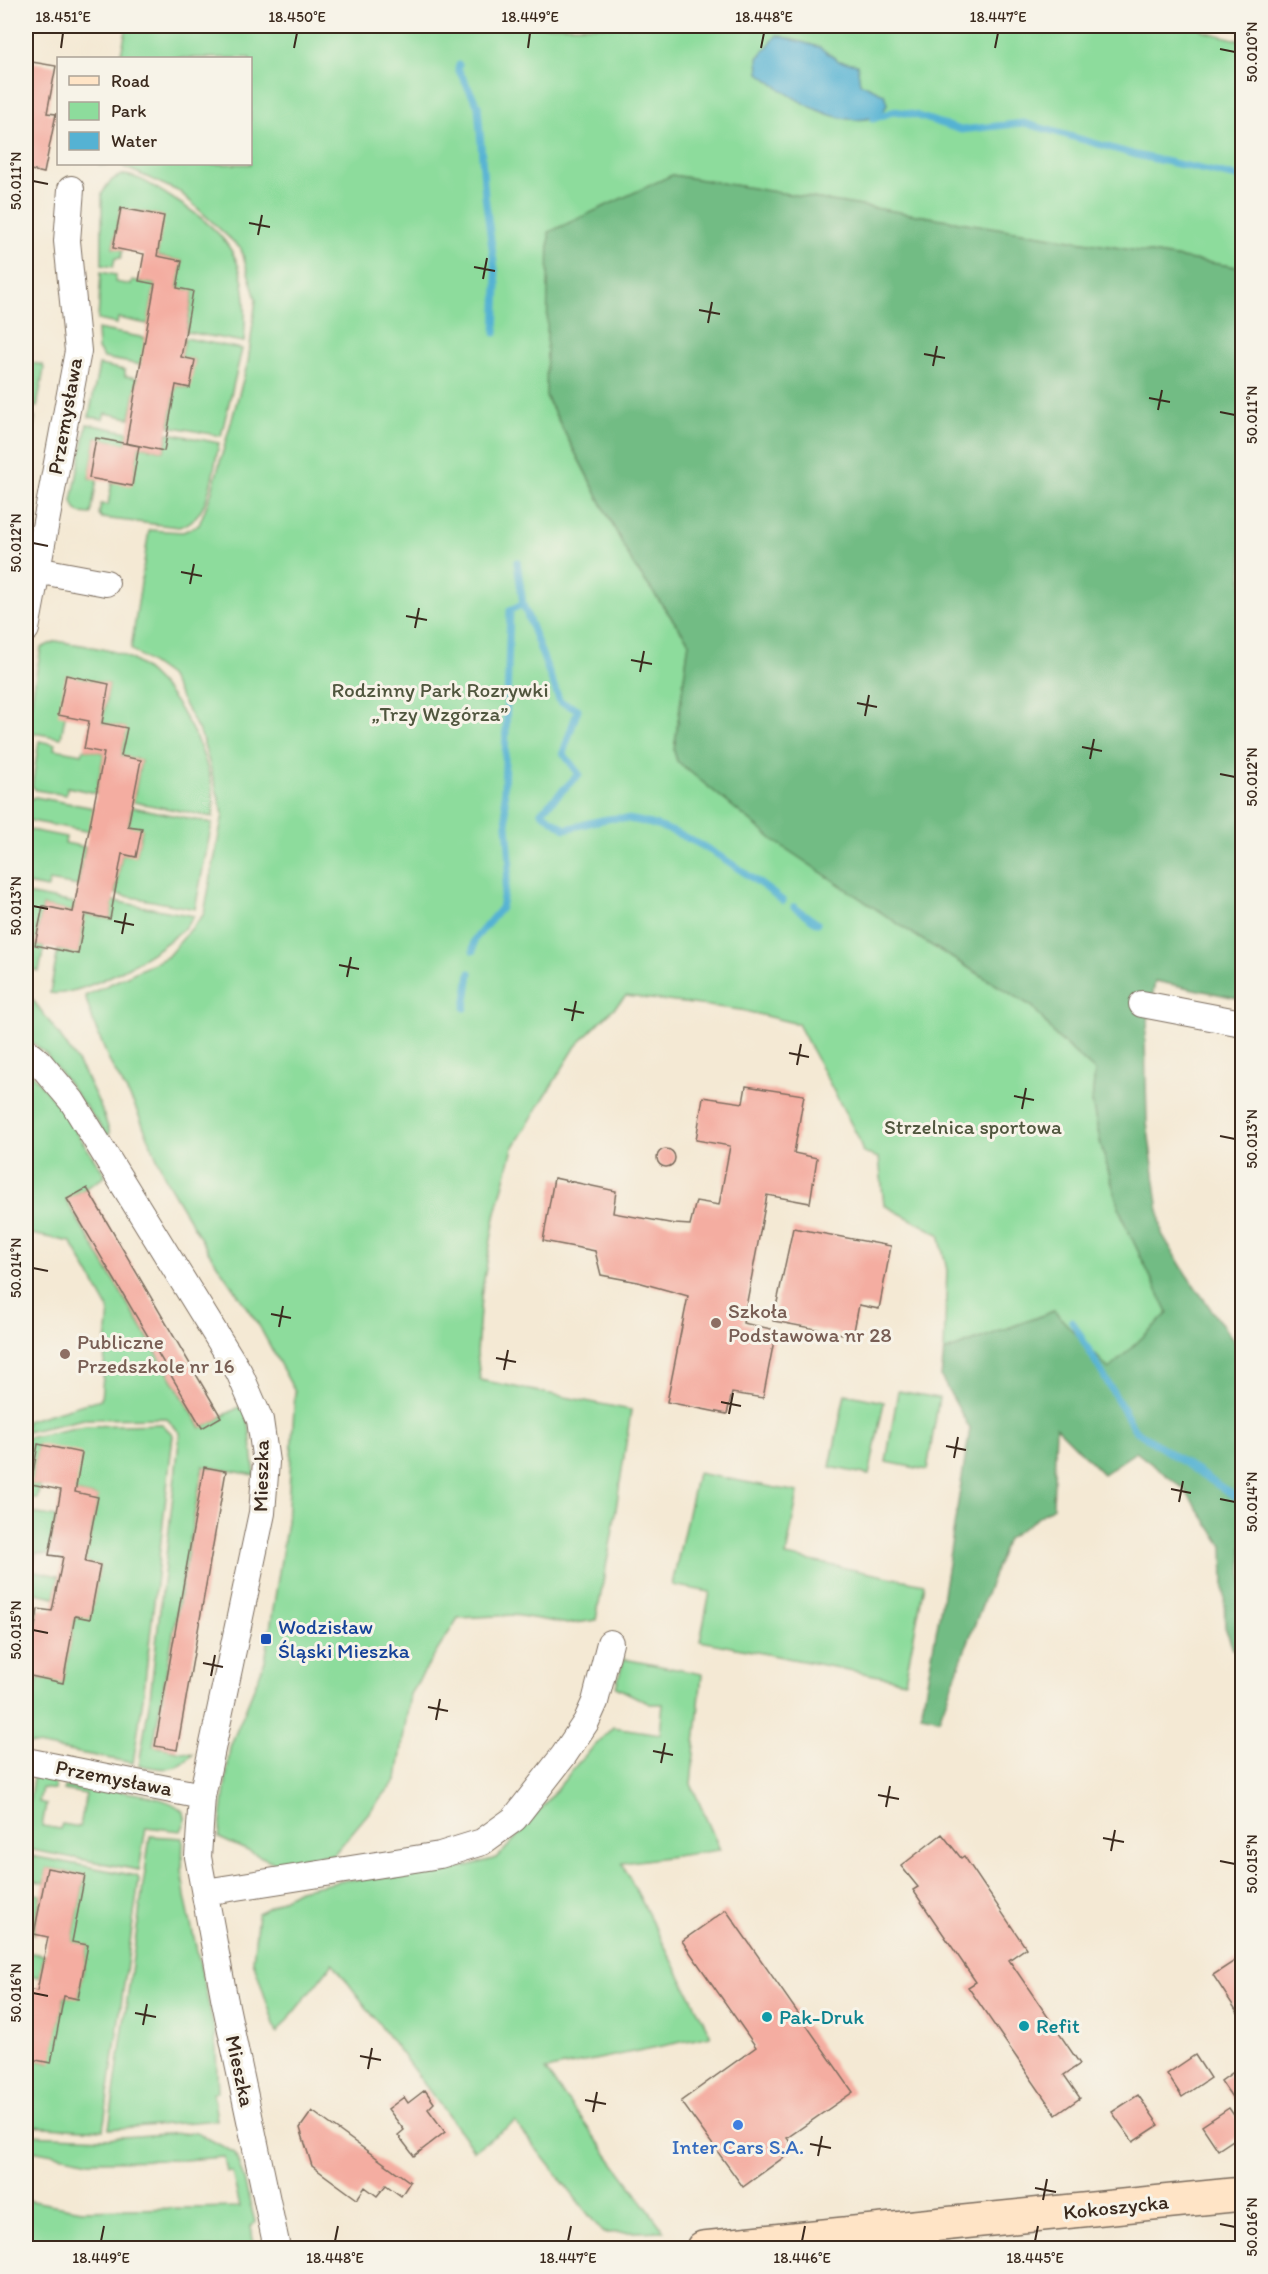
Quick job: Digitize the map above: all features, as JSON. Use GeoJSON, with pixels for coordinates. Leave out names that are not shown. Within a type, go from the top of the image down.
{"type":"FeatureCollection","features":[{"type":"Feature","properties":{"kind":"street","name":"Przemysława"},"geometry":{"type":"LineString","coordinates":[[26,629],[32,576],[78,351],[67,241],[71,189]]}},
{"type":"Feature","properties":{"kind":"street"},"geometry":{"type":"LineString","coordinates":[[32,576],[106,583]]}},
{"type":"Feature","properties":{"kind":"street"},"geometry":{"type":"LineString","coordinates":[[1153,1007],[1242,1023]]}},
{"type":"Feature","properties":{"kind":"street","name":"Mieszka"},"geometry":{"type":"LineString","coordinates":[[26,1051],[39,1062],[72,1101],[239,1372],[260,1419],[266,1462],[262,1513],[202,1796],[198,1857],[224,1997],[277,2248]]}},
{"type":"Feature","properties":{"kind":"street"},"geometry":{"type":"LineString","coordinates":[[205,1892],[440,1855],[482,1842],[514,1818],[564,1755],[586,1722],[595,1702],[610,1643]]}},
{"type":"Feature","properties":{"kind":"street","name":"Przemysława"},"geometry":{"type":"LineString","coordinates":[[26,1761],[202,1796]]}},
{"type":"Feature","properties":{"kind":"street","name":"Kokoszycka"},"geometry":{"type":"LineString","coordinates":[[703,2248],[1242,2194]]}},
{"type":"Feature","properties":{"kind":"green space","name":"Rodzinny Park Rozrywki „Trzy Wzgórza”"},"geometry":{"type":"Polygon","coordinates":[[[127,26],[1197,26],[1203,31],[1242,41],[1242,268],[672,175],[546,397],[633,564],[689,642],[674,751],[677,761],[776,842],[921,939],[1033,1007],[1056,1036],[1095,1071],[1092,1102],[1101,1145],[1117,1201],[1125,1224],[1168,1313],[1109,1370],[1054,1311],[944,1352],[947,1270],[939,1234],[884,1205],[879,1158],[863,1153],[858,1137],[798,1024],[741,1010],[626,996],[576,1046],[513,1148],[495,1217],[481,1296],[477,1353],[480,1380],[631,1410],[612,1535],[596,1620],[568,1624],[514,1615],[458,1618],[410,1694],[397,1779],[334,1854],[275,1863],[219,1838],[230,1747],[265,1661],[287,1521],[295,1392],[258,1324],[208,1251],[167,1182],[134,1104],[109,1061],[85,996],[167,957],[204,914],[223,814],[202,737],[169,676],[131,649],[149,530],[183,532],[199,525],[211,494],[248,362],[256,299],[241,249],[180,192],[120,165],[252,165],[252,57],[120,57],[127,26]]]}},
{"type":"Feature","properties":{"kind":"green space"},"geometry":{"type":"Polygon","coordinates":[[[123,175],[142,180],[172,198],[212,227],[225,241],[235,257],[241,274],[244,293],[244,342],[186,332],[193,291],[177,288],[182,261],[157,256],[163,216],[121,208],[113,248],[123,249],[121,258],[115,258],[113,267],[102,265],[102,194],[110,182],[123,175]]]}},
{"type":"Feature","properties":{"kind":"green space"},"geometry":{"type":"Polygon","coordinates":[[[672,175],[1242,268],[1242,999],[1155,981],[1145,1039],[1147,1122],[1162,1234],[1186,1274],[1242,1353],[1242,1651],[1233,1649],[1225,1627],[1223,1546],[1184,1489],[1136,1452],[1103,1474],[1056,1427],[1053,1507],[1007,1539],[939,1719],[921,1715],[970,1429],[941,1377],[944,1352],[1054,1311],[1109,1369],[1168,1313],[1125,1224],[1117,1201],[1101,1145],[1092,1102],[1095,1071],[1056,1036],[1033,1007],[921,939],[776,842],[677,761],[674,751],[689,642],[633,564],[546,396],[549,232],[672,175]]]}},
{"type":"Feature","properties":{"kind":"green space"},"geometry":{"type":"Polygon","coordinates":[[[101,272],[116,275],[115,282],[131,285],[132,280],[155,284],[148,324],[118,318],[117,324],[98,320],[101,272]]]}},
{"type":"Feature","properties":{"kind":"green space"},"geometry":{"type":"Polygon","coordinates":[[[97,329],[145,338],[153,367],[104,358],[98,349],[97,329]]]}},
{"type":"Feature","properties":{"kind":"green space"},"geometry":{"type":"Polygon","coordinates":[[[185,338],[242,349],[221,436],[169,426],[176,385],[189,388],[195,360],[181,357],[185,338]]]}},
{"type":"Feature","properties":{"kind":"green space"},"geometry":{"type":"Polygon","coordinates":[[[26,362],[43,365],[44,369],[37,407],[26,405],[26,362]]]}},
{"type":"Feature","properties":{"kind":"green space"},"geometry":{"type":"Polygon","coordinates":[[[99,365],[125,370],[125,376],[138,378],[130,418],[105,413],[103,419],[89,417],[99,365]]]}},
{"type":"Feature","properties":{"kind":"green space"},"geometry":{"type":"Polygon","coordinates":[[[26,416],[35,418],[28,455],[26,454],[26,416]]]}},
{"type":"Feature","properties":{"kind":"green space"},"geometry":{"type":"Polygon","coordinates":[[[87,424],[128,432],[126,444],[96,438],[89,478],[97,479],[91,514],[80,513],[75,509],[72,501],[87,424]]]}},
{"type":"Feature","properties":{"kind":"green space"},"geometry":{"type":"Polygon","coordinates":[[[168,433],[219,443],[209,492],[198,514],[190,522],[179,527],[102,518],[99,514],[101,504],[108,505],[112,482],[132,485],[139,446],[164,451],[168,433]]]}},
{"type":"Feature","properties":{"kind":"green space"},"geometry":{"type":"Polygon","coordinates":[[[56,641],[123,655],[141,666],[159,682],[189,724],[201,748],[213,796],[213,817],[133,802],[141,760],[121,756],[126,728],[102,723],[109,684],[66,676],[65,716],[61,738],[34,733],[27,724],[41,648],[56,641]]]}},
{"type":"Feature","properties":{"kind":"green space"},"geometry":{"type":"Polygon","coordinates":[[[39,741],[55,744],[54,749],[82,754],[84,749],[104,753],[96,793],[67,787],[66,795],[36,790],[32,786],[39,741]]]}},
{"type":"Feature","properties":{"kind":"green space"},"geometry":{"type":"Polygon","coordinates":[[[35,797],[94,808],[102,834],[31,821],[26,817],[29,800],[35,797]]]}},
{"type":"Feature","properties":{"kind":"green space"},"geometry":{"type":"Polygon","coordinates":[[[132,807],[212,823],[195,909],[115,894],[122,854],[136,856],[142,829],[128,826],[132,807]]]}},
{"type":"Feature","properties":{"kind":"green space"},"geometry":{"type":"Polygon","coordinates":[[[30,830],[66,837],[65,843],[85,847],[78,886],[49,881],[48,888],[26,884],[26,832],[30,830]]]}},
{"type":"Feature","properties":{"kind":"green space"},"geometry":{"type":"Polygon","coordinates":[[[26,894],[75,903],[73,912],[43,906],[35,945],[44,947],[39,971],[26,968],[26,894]]]}},
{"type":"Feature","properties":{"kind":"green space"},"geometry":{"type":"Polygon","coordinates":[[[113,901],[194,916],[185,928],[169,941],[128,967],[84,987],[65,993],[50,993],[58,950],[78,953],[85,914],[110,919],[113,901]]]}},
{"type":"Feature","properties":{"kind":"green space"},"geometry":{"type":"Polygon","coordinates":[[[26,998],[32,999],[77,1062],[96,1096],[110,1133],[107,1135],[46,1054],[26,1037],[26,998]]]}},
{"type":"Feature","properties":{"kind":"green space"},"geometry":{"type":"Polygon","coordinates":[[[26,1066],[59,1107],[106,1176],[66,1200],[201,1428],[243,1405],[249,1424],[255,1475],[203,1466],[153,1746],[193,1754],[181,1765],[175,1767],[162,1769],[139,1765],[150,1698],[180,1433],[166,1418],[84,1419],[26,1432],[26,1421],[101,1399],[109,1310],[71,1242],[26,1233],[26,1066]]]}},
{"type":"Feature","properties":{"kind":"green space"},"geometry":{"type":"Polygon","coordinates":[[[898,1391],[939,1398],[927,1470],[886,1462],[898,1391]]]}},
{"type":"Feature","properties":{"kind":"green space"},"geometry":{"type":"Polygon","coordinates":[[[845,1394],[884,1402],[869,1475],[830,1467],[845,1394]]]}},
{"type":"Feature","properties":{"kind":"green space"},"geometry":{"type":"Polygon","coordinates":[[[162,1424],[173,1435],[143,1698],[133,1763],[26,1743],[26,1716],[30,1716],[38,1678],[63,1682],[75,1616],[90,1618],[100,1565],[85,1562],[98,1497],[75,1492],[38,1445],[31,1484],[40,1485],[37,1499],[26,1496],[26,1438],[85,1426],[162,1424]]]}},
{"type":"Feature","properties":{"kind":"green space"},"geometry":{"type":"Polygon","coordinates":[[[697,1473],[798,1492],[786,1556],[924,1584],[905,1681],[700,1641],[710,1592],[672,1585],[697,1473]]]}},
{"type":"Feature","properties":{"kind":"green space"},"geometry":{"type":"Polygon","coordinates":[[[26,1512],[56,1517],[49,1555],[36,1553],[34,1563],[26,1562],[26,1512]]]}},
{"type":"Feature","properties":{"kind":"green space"},"geometry":{"type":"Polygon","coordinates":[[[26,1569],[59,1576],[55,1597],[26,1591],[26,1569]]]}},
{"type":"Feature","properties":{"kind":"green space"},"geometry":{"type":"Polygon","coordinates":[[[26,1600],[28,1601],[27,1606],[38,1609],[30,1650],[26,1649],[26,1600]]]}},
{"type":"Feature","properties":{"kind":"green space"},"geometry":{"type":"Polygon","coordinates":[[[624,1659],[702,1674],[691,1784],[720,1850],[622,1863],[711,2036],[545,2070],[664,2231],[603,2233],[515,2122],[474,2150],[333,1963],[277,2033],[253,1961],[258,1913],[299,1890],[347,1880],[440,1873],[497,1858],[528,1825],[579,1762],[613,1727],[660,1734],[663,1704],[650,1704],[616,1687],[624,1659]]]}},
{"type":"Feature","properties":{"kind":"green space"},"geometry":{"type":"Polygon","coordinates":[[[36,1776],[50,1779],[55,1786],[55,1790],[42,1788],[39,1802],[46,1804],[42,1826],[60,1829],[62,1824],[80,1827],[86,1794],[64,1790],[64,1787],[131,1793],[167,1802],[180,1809],[185,1817],[184,1824],[181,1831],[146,1827],[139,1870],[26,1849],[26,1820],[33,1778],[36,1776]]]}},
{"type":"Feature","properties":{"kind":"green space"},"geometry":{"type":"Polygon","coordinates":[[[150,1836],[183,1838],[182,1869],[185,1897],[215,2033],[218,2092],[213,2093],[217,2120],[109,2129],[150,1836]]]}},
{"type":"Feature","properties":{"kind":"green space"},"geometry":{"type":"Polygon","coordinates":[[[26,1855],[137,1876],[139,1880],[103,2130],[26,2126],[26,2058],[50,2063],[64,1996],[78,1998],[88,1945],[72,1942],[85,1875],[47,1868],[44,1883],[26,1879],[26,1855]]]}},
{"type":"Feature","properties":{"kind":"green space"},"geometry":{"type":"Polygon","coordinates":[[[26,1886],[33,1888],[32,1893],[41,1895],[34,1934],[26,1933],[26,1886]]]}},
{"type":"Feature","properties":{"kind":"green space"},"geometry":{"type":"Polygon","coordinates":[[[26,1952],[44,1955],[40,1977],[26,1975],[26,1952]]]}},
{"type":"Feature","properties":{"kind":"green space"},"geometry":{"type":"Polygon","coordinates":[[[196,2132],[235,2153],[255,2222],[251,2226],[254,2248],[26,2248],[26,2200],[82,2210],[240,2207],[232,2172],[227,2172],[224,2157],[184,2160],[90,2161],[26,2149],[26,2135],[106,2138],[196,2132]]]}},
{"type":"Feature","properties":{"kind":"water"},"geometry":{"type":"Polygon","coordinates":[[[777,35],[819,47],[839,61],[857,64],[860,83],[884,94],[887,104],[883,113],[868,119],[835,116],[801,102],[771,83],[759,73],[758,58],[777,35]]]}},
{"type":"Feature","properties":{"kind":"building"},"geometry":{"type":"Polygon","coordinates":[[[26,61],[56,66],[47,113],[56,114],[44,173],[26,169],[26,146],[32,110],[26,109],[26,61]]]}},
{"type":"Feature","properties":{"kind":"building"},"geometry":{"type":"Polygon","coordinates":[[[121,208],[164,216],[157,256],[182,261],[177,288],[193,291],[181,357],[195,360],[190,388],[176,385],[164,451],[126,443],[155,284],[139,281],[144,254],[113,248],[121,208]]]}},
{"type":"Feature","properties":{"kind":"building"},"geometry":{"type":"Polygon","coordinates":[[[96,438],[139,446],[132,486],[89,478],[96,438]]]}},
{"type":"Feature","properties":{"kind":"building"},"geometry":{"type":"Polygon","coordinates":[[[66,675],[109,684],[102,723],[127,728],[121,756],[141,760],[128,826],[142,828],[136,857],[122,854],[110,919],[85,914],[78,954],[35,945],[43,906],[73,912],[104,753],[84,749],[89,721],[58,715],[66,675]]]}},
{"type":"Feature","properties":{"kind":"building","name":"Szkoła Podstawowa nr 28"},"geometry":{"type":"Polygon","coordinates":[[[746,1086],[804,1095],[794,1153],[817,1158],[810,1203],[767,1195],[743,1323],[776,1330],[763,1398],[732,1393],[727,1414],[667,1402],[688,1296],[638,1282],[601,1275],[595,1251],[543,1241],[554,1178],[616,1191],[613,1213],[675,1224],[690,1225],[696,1201],[719,1205],[730,1146],[696,1140],[703,1097],[743,1103],[746,1086]]]}},
{"type":"Feature","properties":{"kind":"building"},"geometry":{"type":"Polygon","coordinates":[[[662,1149],[670,1149],[675,1154],[673,1165],[662,1167],[657,1162],[657,1154],[662,1149]]]}},
{"type":"Feature","properties":{"kind":"building"},"geometry":{"type":"Polygon","coordinates":[[[87,1188],[221,1417],[202,1428],[67,1199],[87,1188]]]}},
{"type":"Feature","properties":{"kind":"building"},"geometry":{"type":"Polygon","coordinates":[[[793,1228],[891,1246],[879,1309],[859,1305],[853,1336],[773,1321],[793,1228]]]}},
{"type":"Feature","properties":{"kind":"building"},"geometry":{"type":"Polygon","coordinates":[[[38,1444],[82,1453],[75,1492],[98,1497],[85,1562],[100,1565],[90,1619],[75,1616],[63,1683],[26,1675],[38,1609],[52,1611],[63,1557],[49,1555],[61,1490],[31,1484],[38,1444]]]}},
{"type":"Feature","properties":{"kind":"building"},"geometry":{"type":"Polygon","coordinates":[[[204,1467],[226,1471],[177,1750],[155,1746],[204,1467]]]}},
{"type":"Feature","properties":{"kind":"building"},"geometry":{"type":"Polygon","coordinates":[[[942,1834],[961,1858],[964,1856],[1026,1948],[1009,1960],[1080,2064],[1064,2075],[1080,2098],[1056,2115],[968,1987],[976,1982],[913,1890],[918,1887],[901,1866],[942,1834]]]}},
{"type":"Feature","properties":{"kind":"building"},"geometry":{"type":"Polygon","coordinates":[[[47,1868],[85,1875],[72,1942],[88,1945],[78,1999],[64,1996],[51,2063],[26,2058],[26,1989],[37,1991],[48,1937],[34,1934],[47,1868]]]}},
{"type":"Feature","properties":{"kind":"building"},"geometry":{"type":"Polygon","coordinates":[[[726,1910],[853,2092],[787,2138],[795,2149],[743,2187],[681,2101],[756,2047],[682,1941],[726,1910]]]}},
{"type":"Feature","properties":{"kind":"building"},"geometry":{"type":"Polygon","coordinates":[[[1236,1960],[1242,1970],[1242,2019],[1213,1975],[1236,1960]]]}},
{"type":"Feature","properties":{"kind":"building"},"geometry":{"type":"Polygon","coordinates":[[[1195,2055],[1210,2078],[1182,2097],[1167,2074],[1195,2055]]]}},
{"type":"Feature","properties":{"kind":"building"},"geometry":{"type":"Polygon","coordinates":[[[1242,2066],[1242,2112],[1221,2081],[1242,2066]]]}},
{"type":"Feature","properties":{"kind":"building"},"geometry":{"type":"Polygon","coordinates":[[[425,2090],[434,2103],[428,2109],[445,2132],[414,2156],[398,2135],[404,2130],[388,2109],[404,2097],[408,2103],[425,2090]]]}},
{"type":"Feature","properties":{"kind":"building"},"geometry":{"type":"Polygon","coordinates":[[[1138,2095],[1159,2125],[1133,2142],[1112,2112],[1138,2095]]]}},
{"type":"Feature","properties":{"kind":"building"},"geometry":{"type":"Polygon","coordinates":[[[1229,2108],[1242,2127],[1242,2134],[1218,2150],[1202,2126],[1229,2108]]]}},
{"type":"Feature","properties":{"kind":"building"},"geometry":{"type":"Polygon","coordinates":[[[312,2111],[410,2182],[401,2196],[386,2185],[377,2196],[365,2187],[357,2199],[312,2166],[300,2128],[312,2111]]]}},
{"type":"Feature","properties":{"kind":"waterway"},"geometry":{"type":"LineString","coordinates":[[459,65],[458,69],[478,106],[485,196],[497,284],[495,333]]}},
{"type":"Feature","properties":{"kind":"waterway"},"geometry":{"type":"LineString","coordinates":[[873,119],[895,111],[961,130],[1024,123],[1136,155],[1242,178]]}},
{"type":"Feature","properties":{"kind":"waterway"},"geometry":{"type":"LineString","coordinates":[[517,562],[523,604],[560,702],[578,709],[563,753],[579,774],[541,812],[565,829],[613,818],[664,828],[707,848],[783,901]]}},
{"type":"Feature","properties":{"kind":"waterway"},"geometry":{"type":"LineString","coordinates":[[473,951],[474,940],[501,908],[510,861],[504,790],[510,610],[523,604]]}},
{"type":"Feature","properties":{"kind":"waterway"},"geometry":{"type":"LineString","coordinates":[[794,907],[817,923]]}},
{"type":"Feature","properties":{"kind":"waterway"},"geometry":{"type":"LineString","coordinates":[[465,1008],[470,973]]}},
{"type":"Feature","properties":{"kind":"waterway"},"geometry":{"type":"LineString","coordinates":[[1072,1321],[1135,1430],[1242,1501]]}},
{"type":"Feature","properties":{"kind":"place","name":"Szkoła Podstawowa nr 28"},"geometry":{"type":"Point","coordinates":[716,1323]}},
{"type":"Feature","properties":{"kind":"place","name":"Publiczne Przedszkole nr 16"},"geometry":{"type":"Point","coordinates":[65,1354]}},
{"type":"Feature","properties":{"kind":"place","name":"Wodzisław Śląski Mieszka"},"geometry":{"type":"Point","coordinates":[266,1639]}},
{"type":"Feature","properties":{"kind":"place","name":"Pak-Druk"},"geometry":{"type":"Point","coordinates":[767,2017]}},
{"type":"Feature","properties":{"kind":"place","name":"Refit"},"geometry":{"type":"Point","coordinates":[1024,2026]}},
{"type":"Feature","properties":{"kind":"place","name":"Inter Cars S.A."},"geometry":{"type":"Point","coordinates":[738,2125]}},
{"type":"Feature","properties":{"kind":"park label","name":"Strzelnica sportowa"},"geometry":{"type":"Point","coordinates":[973,1127]}}]}
